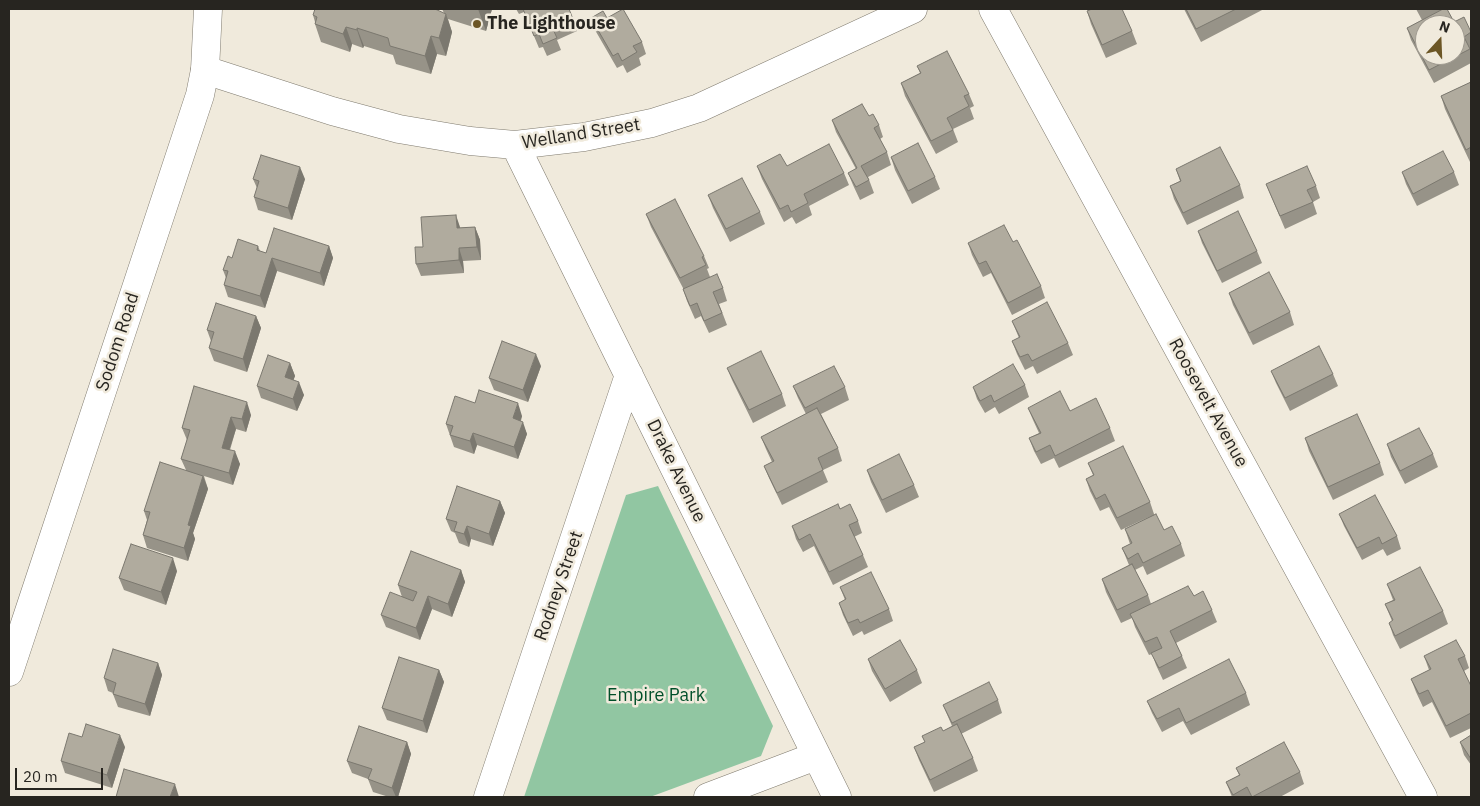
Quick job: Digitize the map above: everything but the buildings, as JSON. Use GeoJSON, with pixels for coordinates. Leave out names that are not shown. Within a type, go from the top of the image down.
{"type":"FeatureCollection","features":[{"type":"Feature","properties":{"kind":"street","name":"Sodom Road"},"geometry":{"type":"LineString","coordinates":[[9,672],[200,95],[205,70],[208,9]]}},
{"type":"Feature","properties":{"kind":"street","name":"Welland Street"},"geometry":{"type":"LineString","coordinates":[[205,70],[332,111],[400,129],[470,141],[515,145],[584,138],[652,123],[699,108],[913,9]]}},
{"type":"Feature","properties":{"kind":"street","name":"Roosevelt Avenue"},"geometry":{"type":"LineString","coordinates":[[993,9],[1423,797]]}},
{"type":"Feature","properties":{"kind":"street","name":"Drake Avenue"},"geometry":{"type":"LineString","coordinates":[[515,145],[837,797]]}},
{"type":"Feature","properties":{"kind":"street","name":"Rodney Street"},"geometry":{"type":"LineString","coordinates":[[488,797],[630,376]]}},
{"type":"Feature","properties":{"kind":"street"},"geometry":{"type":"LineString","coordinates":[[708,797],[816,756]]}},
{"type":"Feature","properties":{"kind":"green space","name":"Empire Park"},"geometry":{"type":"Polygon","coordinates":[[[658,486],[773,726],[761,756],[650,797],[524,797],[626,495],[658,486]]]}},
{"type":"Feature","properties":{"kind":"place","name":"The Lighthouse"},"geometry":{"type":"Point","coordinates":[477,24]}}]}
